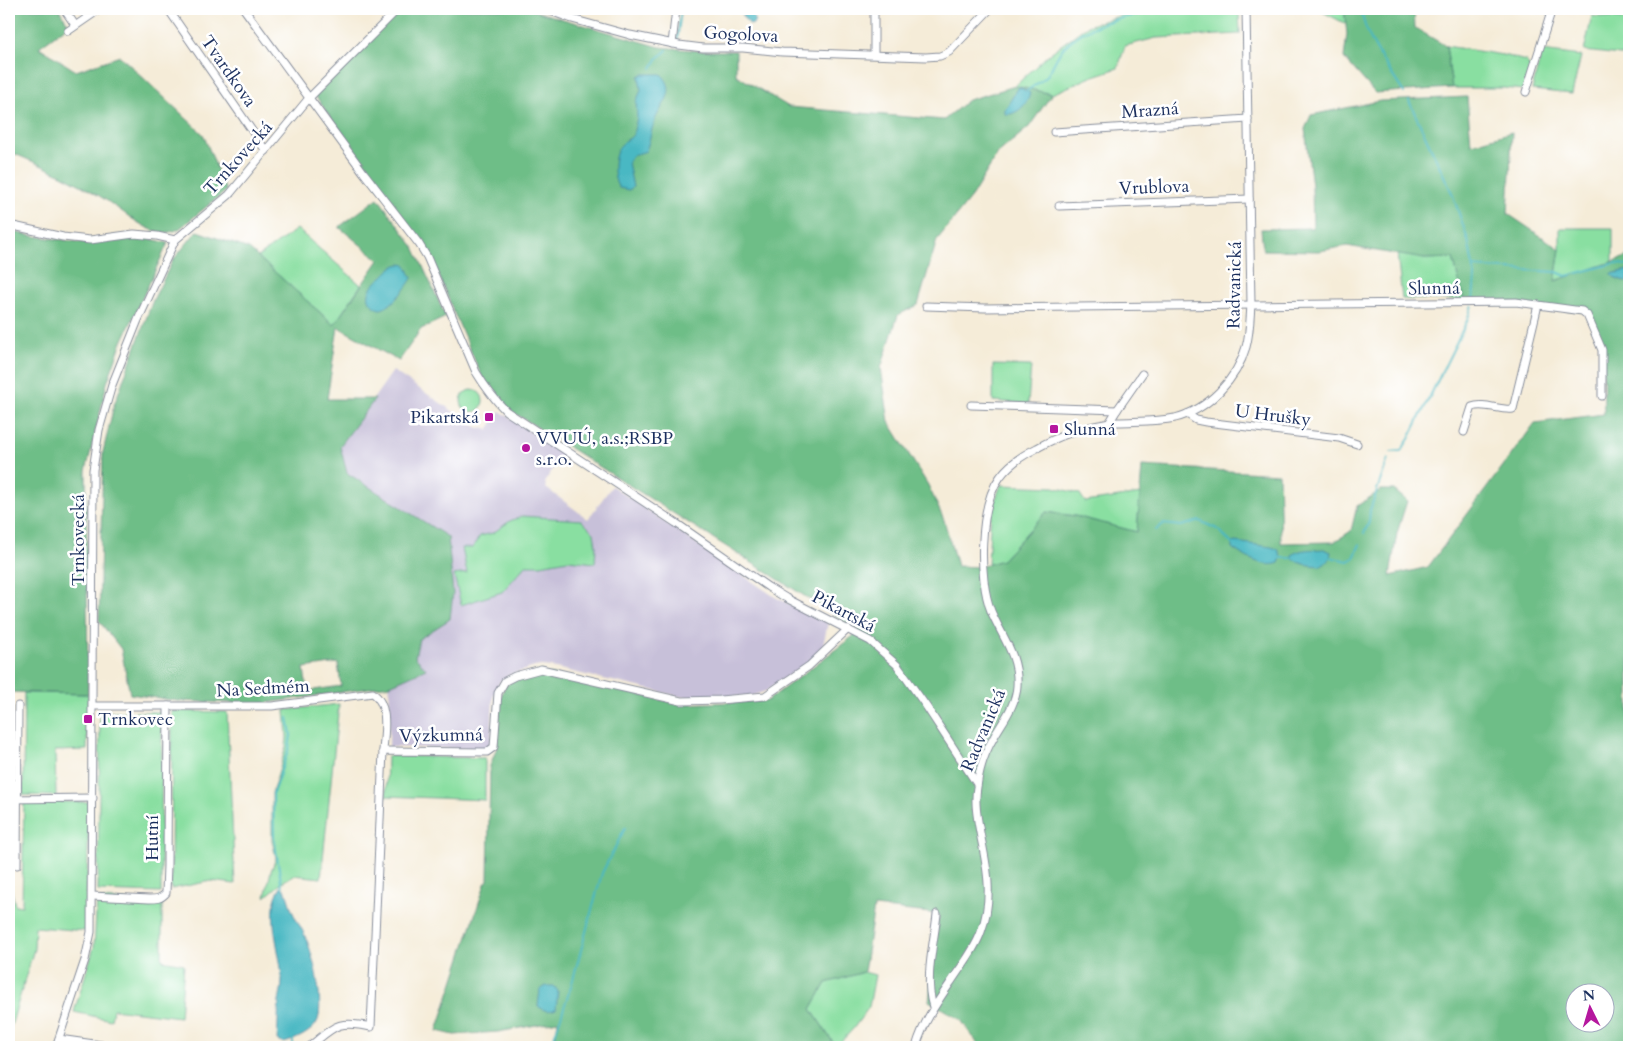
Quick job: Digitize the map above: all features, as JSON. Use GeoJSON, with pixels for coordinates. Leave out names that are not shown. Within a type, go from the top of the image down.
{"type":"FeatureCollection","features":[{"type":"Feature","properties":{"kind":"street"},"geometry":{"type":"LineString","coordinates":[[64,9],[75,25]]}},
{"type":"Feature","properties":{"kind":"street"},"geometry":{"type":"LineString","coordinates":[[68,30],[100,9]]}},
{"type":"Feature","properties":{"kind":"street","name":"Tvardkova"},"geometry":{"type":"LineString","coordinates":[[168,9],[266,151]]}},
{"type":"Feature","properties":{"kind":"street","name":"Pikartská"},"geometry":{"type":"LineString","coordinates":[[244,9],[364,173],[419,244],[427,257],[476,372],[484,386],[499,404],[506,411],[668,518],[768,587],[870,641],[897,665],[977,784]]}},
{"type":"Feature","properties":{"kind":"street"},"geometry":{"type":"LineString","coordinates":[[309,98],[398,9]]}},
{"type":"Feature","properties":{"kind":"street","name":"Gogolova"},"geometry":{"type":"LineString","coordinates":[[545,9],[572,19],[653,41],[703,48],[742,48],[782,52],[926,57],[940,56],[949,52],[990,9]]}},
{"type":"Feature","properties":{"kind":"street"},"geometry":{"type":"LineString","coordinates":[[672,44],[676,9]]}},
{"type":"Feature","properties":{"kind":"street"},"geometry":{"type":"LineString","coordinates":[[874,9],[874,54]]}},
{"type":"Feature","properties":{"kind":"street","name":"Radvanická"},"geometry":{"type":"LineString","coordinates":[[916,1047],[923,1027],[934,1007],[981,934],[989,900],[988,881],[976,810],[977,784],[992,740],[1013,705],[1017,686],[1017,672],[1011,650],[991,611],[985,588],[982,564],[983,540],[987,509],[992,491],[1004,472],[1023,456],[1032,450],[1073,432],[1109,424],[1162,420],[1187,414],[1215,396],[1239,364],[1246,347],[1249,332],[1250,304],[1246,9]]}},
{"type":"Feature","properties":{"kind":"street"},"geometry":{"type":"LineString","coordinates":[[1526,92],[1552,9]]}},
{"type":"Feature","properties":{"kind":"street","name":"Trnkovecká"},"geometry":{"type":"LineString","coordinates":[[56,1047],[88,948],[91,932],[93,470],[99,430],[112,386],[138,320],[175,240],[229,195],[309,98]]}},
{"type":"Feature","properties":{"kind":"street","name":"Mrazná"},"geometry":{"type":"LineString","coordinates":[[1054,132],[1248,119]]}},
{"type":"Feature","properties":{"kind":"street","name":"Vrublova"},"geometry":{"type":"LineString","coordinates":[[1059,206],[1249,199]]}},
{"type":"Feature","properties":{"kind":"street"},"geometry":{"type":"LineString","coordinates":[[9,225],[63,237],[90,240],[134,234],[175,240]]}},
{"type":"Feature","properties":{"kind":"street","name":"Slunná"},"geometry":{"type":"LineString","coordinates":[[926,306],[985,308],[1516,302],[1582,311],[1587,316],[1602,350],[1602,396]]}},
{"type":"Feature","properties":{"kind":"street"},"geometry":{"type":"LineString","coordinates":[[1464,432],[1472,407],[1478,404],[1505,410],[1513,409],[1538,305]]}},
{"type":"Feature","properties":{"kind":"street"},"geometry":{"type":"LineString","coordinates":[[1109,424],[1142,374]]}},
{"type":"Feature","properties":{"kind":"street"},"geometry":{"type":"LineString","coordinates":[[971,405],[1117,410]]}},
{"type":"Feature","properties":{"kind":"street","name":"U Hrušky"},"geometry":{"type":"LineString","coordinates":[[1187,414],[1200,421],[1339,438],[1357,444]]}},
{"type":"Feature","properties":{"kind":"street","name":"Výzkumná"},"geometry":{"type":"LineString","coordinates":[[309,1047],[336,1026],[353,1024],[371,1027],[383,751],[487,752],[494,747],[498,693],[502,684],[514,676],[541,669],[681,701],[766,696],[809,666],[848,629]]}},
{"type":"Feature","properties":{"kind":"street","name":"Na Sedmém"},"geometry":{"type":"LineString","coordinates":[[93,706],[272,706],[373,693],[376,694],[382,705],[385,717],[383,751]]}},
{"type":"Feature","properties":{"kind":"street"},"geometry":{"type":"LineString","coordinates":[[17,866],[18,706]]}},
{"type":"Feature","properties":{"kind":"street","name":"Hutní"},"geometry":{"type":"LineString","coordinates":[[92,896],[158,899],[166,893],[168,865],[168,706]]}},
{"type":"Feature","properties":{"kind":"street"},"geometry":{"type":"LineString","coordinates":[[9,799],[93,798]]}},
{"type":"Feature","properties":{"kind":"street"},"geometry":{"type":"LineString","coordinates":[[934,1007],[929,981],[937,914]]}},
{"type":"Feature","properties":{"kind":"street"},"geometry":{"type":"LineString","coordinates":[[59,1039],[115,1047]]}},
{"type":"Feature","properties":{"kind":"shaded area"},"geometry":{"type":"Polygon","coordinates":[[[393,371],[478,428],[488,430],[500,411],[563,454],[545,481],[546,488],[588,519],[612,486],[775,597],[828,623],[822,650],[818,656],[766,691],[751,696],[682,697],[551,667],[535,667],[511,674],[500,681],[493,697],[491,745],[486,749],[389,747],[390,626],[340,446],[393,371]]]}},
{"type":"Feature","properties":{"kind":"green space"},"geometry":{"type":"Polygon","coordinates":[[[9,9],[59,9],[69,25],[39,47],[76,71],[120,56],[203,134],[226,191],[179,229],[172,232],[161,232],[144,226],[101,197],[68,178],[10,152],[9,9]]]}},
{"type":"Feature","properties":{"kind":"green space"},"geometry":{"type":"Polygon","coordinates":[[[403,9],[528,9],[660,47],[701,51],[736,51],[736,75],[789,107],[944,120],[968,100],[1015,86],[1052,94],[1029,127],[998,153],[972,196],[937,240],[918,305],[898,315],[881,368],[889,422],[928,485],[944,520],[957,566],[979,567],[1002,560],[1046,512],[1075,516],[1137,532],[1142,466],[1279,474],[1281,543],[1334,542],[1351,531],[1357,506],[1381,490],[1394,490],[1407,501],[1397,533],[1390,576],[1428,567],[1535,423],[1604,414],[1603,351],[1588,312],[1464,300],[1453,258],[1424,259],[1347,246],[1319,251],[1263,250],[1261,229],[1313,228],[1312,186],[1305,129],[1311,115],[1380,101],[1467,97],[1471,144],[1512,132],[1508,214],[1560,249],[1555,281],[1629,256],[1629,270],[1612,274],[1614,277],[1629,283],[1629,1047],[980,1047],[961,1020],[929,1001],[939,914],[874,907],[864,972],[826,983],[811,1009],[836,1047],[554,1047],[558,1021],[498,1032],[454,1035],[437,1031],[485,884],[488,880],[490,766],[497,747],[501,696],[505,686],[515,679],[540,672],[679,704],[767,701],[860,631],[513,412],[494,394],[483,379],[429,252],[373,180],[315,95],[403,9]]]}},
{"type":"Feature","properties":{"kind":"green space"},"geometry":{"type":"Polygon","coordinates":[[[1141,9],[1197,9],[1197,12],[1239,11],[1240,34],[1156,38],[1125,46],[1118,68],[1091,77],[1052,94],[1015,86],[1049,54],[1087,26],[1141,9]]]}},
{"type":"Feature","properties":{"kind":"green space"},"geometry":{"type":"Polygon","coordinates":[[[1317,9],[1344,9],[1346,24],[1317,9]]]}},
{"type":"Feature","properties":{"kind":"green space"},"geometry":{"type":"Polygon","coordinates":[[[1344,9],[1414,9],[1415,28],[1446,46],[1452,88],[1375,93],[1344,58],[1347,34],[1344,9]]]}},
{"type":"Feature","properties":{"kind":"green space"},"geometry":{"type":"Polygon","coordinates":[[[1592,16],[1629,20],[1629,56],[1584,51],[1592,16]]]}},
{"type":"Feature","properties":{"kind":"green space"},"geometry":{"type":"Polygon","coordinates":[[[1446,46],[1503,55],[1526,61],[1531,68],[1523,90],[1452,88],[1446,46]]]}},
{"type":"Feature","properties":{"kind":"green space"},"geometry":{"type":"Polygon","coordinates":[[[1542,51],[1581,56],[1572,94],[1532,90],[1542,51]]]}},
{"type":"Feature","properties":{"kind":"green space"},"geometry":{"type":"Polygon","coordinates":[[[378,198],[414,247],[446,317],[421,329],[399,361],[338,327],[327,399],[375,399],[340,446],[347,473],[448,537],[453,593],[450,619],[419,639],[415,657],[426,669],[390,685],[259,704],[178,701],[130,694],[121,649],[99,621],[103,452],[114,405],[153,300],[173,260],[197,231],[249,249],[334,325],[379,260],[339,227],[378,198]],[[338,663],[304,668],[307,691],[341,686],[338,663]]]}},
{"type":"Feature","properties":{"kind":"green space"},"geometry":{"type":"Polygon","coordinates":[[[1560,228],[1613,228],[1613,262],[1555,281],[1560,249],[1560,228]]]}},
{"type":"Feature","properties":{"kind":"green space"},"geometry":{"type":"Polygon","coordinates":[[[297,229],[361,285],[334,325],[258,257],[297,229]]]}},
{"type":"Feature","properties":{"kind":"green space"},"geometry":{"type":"Polygon","coordinates":[[[9,231],[32,236],[89,243],[133,238],[151,239],[168,243],[121,344],[107,383],[86,471],[88,694],[9,692],[9,231]]]}},
{"type":"Feature","properties":{"kind":"green space"},"geometry":{"type":"Polygon","coordinates":[[[1397,253],[1424,259],[1453,258],[1464,300],[1402,299],[1397,253]]]}},
{"type":"Feature","properties":{"kind":"green space"},"geometry":{"type":"Polygon","coordinates":[[[993,365],[1031,366],[1028,404],[993,401],[993,365]]]}},
{"type":"Feature","properties":{"kind":"green space"},"geometry":{"type":"Polygon","coordinates":[[[472,390],[482,397],[483,401],[476,411],[472,412],[462,405],[461,401],[468,391],[472,390]]]}},
{"type":"Feature","properties":{"kind":"green space"},"geometry":{"type":"Polygon","coordinates":[[[1001,485],[1054,487],[1080,494],[1085,502],[1140,494],[1137,532],[1075,516],[1046,512],[1002,560],[988,564],[991,511],[1001,485]]]}},
{"type":"Feature","properties":{"kind":"green space"},"geometry":{"type":"Polygon","coordinates":[[[522,516],[581,520],[594,533],[596,546],[595,563],[568,560],[541,565],[526,565],[502,592],[461,605],[454,575],[467,573],[462,548],[472,548],[480,536],[493,533],[510,521],[522,516]]]}},
{"type":"Feature","properties":{"kind":"green space"},"geometry":{"type":"Polygon","coordinates":[[[24,693],[88,694],[87,750],[55,751],[56,796],[23,795],[24,693]]]}},
{"type":"Feature","properties":{"kind":"green space"},"geometry":{"type":"Polygon","coordinates":[[[339,704],[321,878],[294,875],[265,897],[276,858],[272,840],[272,793],[286,747],[285,710],[339,704]]]}},
{"type":"Feature","properties":{"kind":"green space"},"geometry":{"type":"Polygon","coordinates":[[[172,711],[227,712],[235,884],[211,881],[171,889],[172,711]]]}},
{"type":"Feature","properties":{"kind":"green space"},"geometry":{"type":"Polygon","coordinates":[[[100,712],[162,712],[161,893],[98,891],[100,712]]]}},
{"type":"Feature","properties":{"kind":"green space"},"geometry":{"type":"Polygon","coordinates":[[[387,756],[485,758],[485,800],[386,796],[387,756]]]}},
{"type":"Feature","properties":{"kind":"green space"},"geometry":{"type":"Polygon","coordinates":[[[24,802],[89,802],[86,931],[35,927],[34,949],[9,1033],[9,887],[11,888],[15,905],[22,906],[24,802]]]}},
{"type":"Feature","properties":{"kind":"green space"},"geometry":{"type":"Polygon","coordinates":[[[97,899],[162,903],[162,960],[184,964],[180,1017],[113,1009],[111,1020],[74,1012],[94,947],[97,899]]]}},
{"type":"Feature","properties":{"kind":"green space"},"geometry":{"type":"Polygon","coordinates":[[[864,972],[875,975],[869,1007],[853,1029],[836,1047],[811,1009],[826,983],[864,972]]]}},
{"type":"Feature","properties":{"kind":"water"},"geometry":{"type":"Polygon","coordinates":[[[740,9],[752,9],[755,22],[751,25],[745,20],[740,9]]]}},
{"type":"Feature","properties":{"kind":"water"},"geometry":{"type":"Polygon","coordinates":[[[643,74],[661,74],[666,80],[669,92],[655,120],[646,151],[633,155],[629,159],[633,187],[629,190],[619,188],[617,184],[614,173],[615,160],[618,149],[633,135],[637,117],[636,102],[641,90],[639,76],[643,74]]]}},
{"type":"Feature","properties":{"kind":"water"},"geometry":{"type":"Polygon","coordinates":[[[1019,87],[1030,93],[1027,101],[1017,111],[1005,114],[1005,109],[1019,87]]]}},
{"type":"Feature","properties":{"kind":"water"},"geometry":{"type":"Polygon","coordinates":[[[401,264],[406,265],[412,278],[403,291],[389,305],[380,309],[376,308],[370,301],[370,290],[391,269],[401,264]]]}},
{"type":"Feature","properties":{"kind":"water"},"geometry":{"type":"Polygon","coordinates":[[[1629,270],[1629,283],[1611,274],[1629,270]]]}},
{"type":"Feature","properties":{"kind":"water"},"geometry":{"type":"Polygon","coordinates":[[[1236,542],[1278,549],[1281,558],[1279,563],[1267,564],[1248,558],[1232,548],[1232,543],[1236,542]]]}},
{"type":"Feature","properties":{"kind":"water"},"geometry":{"type":"Polygon","coordinates":[[[1324,549],[1331,552],[1328,560],[1321,566],[1309,565],[1292,558],[1292,555],[1299,551],[1324,549]]]}},
{"type":"Feature","properties":{"kind":"water"},"geometry":{"type":"Polygon","coordinates":[[[282,886],[308,944],[317,977],[320,1001],[318,1020],[313,1028],[299,1038],[284,1043],[277,1040],[282,981],[274,919],[274,907],[282,886]]]}},
{"type":"Feature","properties":{"kind":"water"},"geometry":{"type":"Polygon","coordinates":[[[546,986],[554,986],[558,991],[556,1009],[551,1011],[538,1006],[540,990],[546,986]]]}},
{"type":"Feature","properties":{"kind":"waterway"},"geometry":{"type":"LineString","coordinates":[[677,42],[681,9]]}},
{"type":"Feature","properties":{"kind":"waterway"},"geometry":{"type":"LineString","coordinates":[[1027,91],[1046,77],[1064,47],[1074,38],[1098,25],[1124,17],[1164,9]]}},
{"type":"Feature","properties":{"kind":"waterway"},"geometry":{"type":"LineString","coordinates":[[1361,9],[1363,20],[1372,42],[1404,93]]}},
{"type":"Feature","properties":{"kind":"waterway"},"geometry":{"type":"LineString","coordinates":[[652,68],[657,59],[667,50]]}},
{"type":"Feature","properties":{"kind":"waterway"},"geometry":{"type":"LineString","coordinates":[[1409,101],[1452,193],[1468,240],[1475,276],[1473,300]]}},
{"type":"Feature","properties":{"kind":"waterway"},"geometry":{"type":"LineString","coordinates":[[1473,267],[1557,272],[1566,276],[1616,263],[1629,266]]}},
{"type":"Feature","properties":{"kind":"waterway"},"geometry":{"type":"LineString","coordinates":[[1391,452],[1401,451],[1409,439],[1467,321],[1472,305]]}},
{"type":"Feature","properties":{"kind":"waterway"},"geometry":{"type":"LineString","coordinates":[[1364,533],[1388,459]]}},
{"type":"Feature","properties":{"kind":"waterway"},"geometry":{"type":"LineString","coordinates":[[1156,530],[1163,524],[1181,526],[1200,521],[1219,530],[1232,544]]}},
{"type":"Feature","properties":{"kind":"waterway"},"geometry":{"type":"LineString","coordinates":[[1330,557],[1348,561],[1354,558],[1360,544]]}},
{"type":"Feature","properties":{"kind":"waterway"},"geometry":{"type":"LineString","coordinates":[[1280,558],[1293,558]]}},
{"type":"Feature","properties":{"kind":"waterway"},"geometry":{"type":"LineString","coordinates":[[282,887],[274,838],[273,793],[289,748],[291,735],[288,718]]}},
{"type":"Feature","properties":{"kind":"waterway"},"geometry":{"type":"LineString","coordinates":[[551,1047],[572,983],[602,873],[625,828]]}},
{"type":"Feature","properties":{"kind":"waterway"},"geometry":{"type":"LineString","coordinates":[[293,1039],[293,1047]]}},
{"type":"Feature","properties":{"kind":"place","name":"Pikartská"},"geometry":{"type":"Point","coordinates":[489,417]}},
{"type":"Feature","properties":{"kind":"place","name":"Slunná"},"geometry":{"type":"Point","coordinates":[1054,429]}},
{"type":"Feature","properties":{"kind":"place","name":"VVUÚ, a.s.;RSBP s.r.o."},"geometry":{"type":"Point","coordinates":[526,448]}},
{"type":"Feature","properties":{"kind":"place","name":"Trnkovec"},"geometry":{"type":"Point","coordinates":[88,719]}}]}
